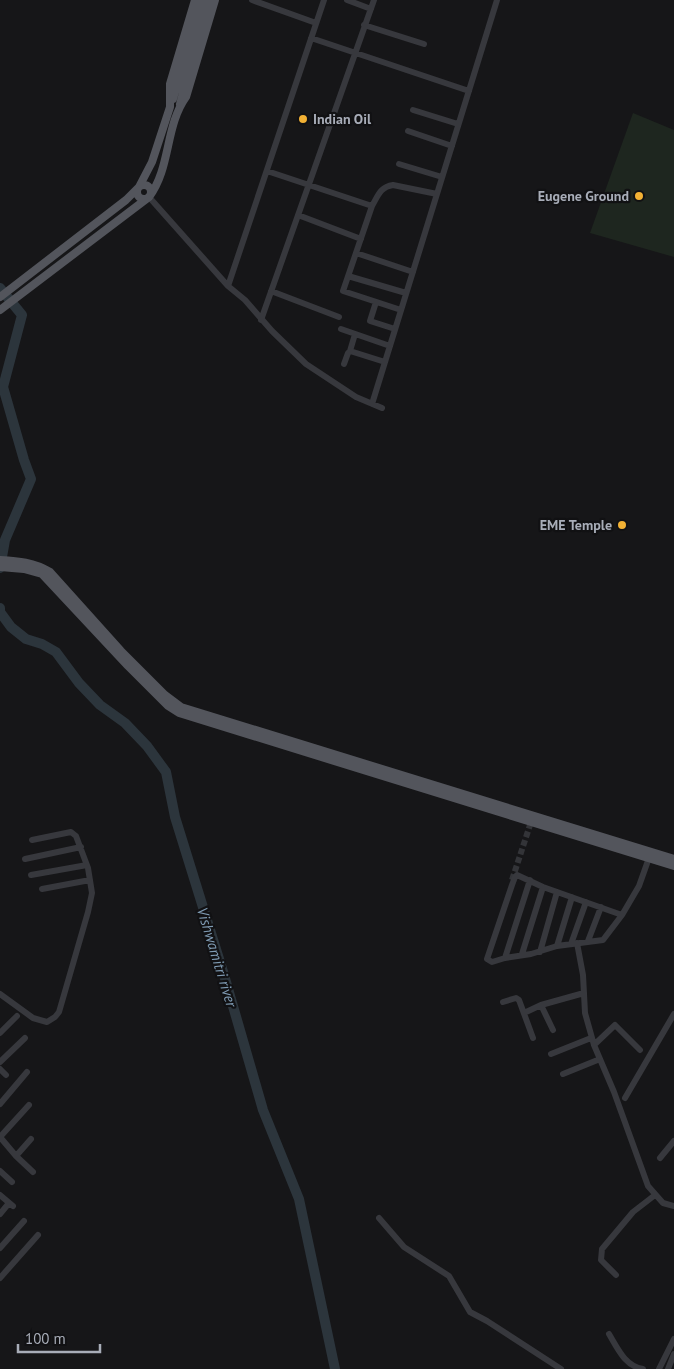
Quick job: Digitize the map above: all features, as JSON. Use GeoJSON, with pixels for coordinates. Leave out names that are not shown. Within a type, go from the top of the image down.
{"type":"FeatureCollection","features":[{"type":"Feature","properties":{"kind":"main road"},"geometry":{"type":"LineString","coordinates":[[170,107],[170,84],[195,0]]}},
{"type":"Feature","properties":{"kind":"main road"},"geometry":{"type":"LineString","coordinates":[[0,310],[149,197],[154,191],[179,106],[179,90],[202,0]]}},
{"type":"Feature","properties":{"kind":"main road"},"geometry":{"type":"LineString","coordinates":[[0,298],[126,200],[139,187],[152,162],[170,107],[179,90],[209,0]]}},
{"type":"Feature","properties":{"kind":"main road"},"geometry":{"type":"LineString","coordinates":[[179,106],[186,97],[215,0]]}},
{"type":"Feature","properties":{"kind":"main road"},"geometry":{"type":"LineString","coordinates":[[139,187],[143,185],[149,187],[151,191],[149,197]]}},
{"type":"Feature","properties":{"kind":"main road"},"geometry":{"type":"LineString","coordinates":[[0,560],[42,568],[56,577],[98,628],[165,695],[181,707],[650,854],[674,859]]}},
{"type":"Feature","properties":{"kind":"main road"},"geometry":{"type":"LineString","coordinates":[[0,568],[28,566]]}},
{"type":"Feature","properties":{"kind":"main road"},"geometry":{"type":"LineString","coordinates":[[650,854],[674,866]]}},
{"type":"Feature","properties":{"kind":"street"},"geometry":{"type":"LineString","coordinates":[[252,0],[316,23]]}},
{"type":"Feature","properties":{"kind":"street"},"geometry":{"type":"LineString","coordinates":[[228,286],[324,0]]}},
{"type":"Feature","properties":{"kind":"street"},"geometry":{"type":"LineString","coordinates":[[347,0],[371,9]]}},
{"type":"Feature","properties":{"kind":"street"},"geometry":{"type":"LineString","coordinates":[[261,320],[374,0]]}},
{"type":"Feature","properties":{"kind":"street"},"geometry":{"type":"LineString","coordinates":[[372,404],[497,0]]}},
{"type":"Feature","properties":{"kind":"street"},"geometry":{"type":"LineString","coordinates":[[364,25],[424,44]]}},
{"type":"Feature","properties":{"kind":"street"},"geometry":{"type":"LineString","coordinates":[[311,38],[469,91]]}},
{"type":"Feature","properties":{"kind":"street"},"geometry":{"type":"LineString","coordinates":[[413,110],[458,124]]}},
{"type":"Feature","properties":{"kind":"street"},"geometry":{"type":"LineString","coordinates":[[408,131],[452,146]]}},
{"type":"Feature","properties":{"kind":"street"},"geometry":{"type":"LineString","coordinates":[[399,164],[442,177]]}},
{"type":"Feature","properties":{"kind":"street"},"geometry":{"type":"LineString","coordinates":[[267,171],[372,206]]}},
{"type":"Feature","properties":{"kind":"street"},"geometry":{"type":"LineString","coordinates":[[401,310],[343,291],[372,206],[380,190],[386,186],[393,185],[437,194]]}},
{"type":"Feature","properties":{"kind":"street"},"geometry":{"type":"LineString","coordinates":[[149,197],[228,286],[245,300],[261,320],[306,364],[356,397],[382,408]]}},
{"type":"Feature","properties":{"kind":"street"},"geometry":{"type":"LineString","coordinates":[[298,215],[361,239]]}},
{"type":"Feature","properties":{"kind":"street"},"geometry":{"type":"LineString","coordinates":[[356,253],[413,272]]}},
{"type":"Feature","properties":{"kind":"street"},"geometry":{"type":"LineString","coordinates":[[348,276],[406,293]]}},
{"type":"Feature","properties":{"kind":"street"},"geometry":{"type":"LineString","coordinates":[[271,291],[339,316]]}},
{"type":"Feature","properties":{"kind":"street"},"geometry":{"type":"LineString","coordinates":[[376,302],[370,321],[396,329]]}},
{"type":"Feature","properties":{"kind":"street"},"geometry":{"type":"LineString","coordinates":[[341,329],[390,346]]}},
{"type":"Feature","properties":{"kind":"street"},"geometry":{"type":"LineString","coordinates":[[344,364],[355,334]]}},
{"type":"Feature","properties":{"kind":"street"},"geometry":{"type":"LineString","coordinates":[[350,351],[385,362]]}},
{"type":"Feature","properties":{"kind":"street"},"geometry":{"type":"LineString","coordinates":[[1,999],[33,1018],[47,1022],[55,1018],[59,1012],[92,893],[87,865],[76,836],[70,832],[32,840]]}},
{"type":"Feature","properties":{"kind":"street"},"geometry":{"type":"LineString","coordinates":[[25,859],[80,847]]}},
{"type":"Feature","properties":{"kind":"street"},"geometry":{"type":"LineString","coordinates":[[622,914],[543,888],[530,880],[518,876],[515,877],[487,959],[492,962],[522,954],[540,952],[558,946],[603,940],[622,914],[639,886],[650,854]]}},
{"type":"Feature","properties":{"kind":"street"},"geometry":{"type":"LineString","coordinates":[[31,875],[87,865]]}},
{"type":"Feature","properties":{"kind":"street"},"geometry":{"type":"LineString","coordinates":[[42,890],[90,880]]}},
{"type":"Feature","properties":{"kind":"street"},"geometry":{"type":"LineString","coordinates":[[505,958],[530,880]]}},
{"type":"Feature","properties":{"kind":"street"},"geometry":{"type":"LineString","coordinates":[[522,954],[543,888]]}},
{"type":"Feature","properties":{"kind":"street"},"geometry":{"type":"LineString","coordinates":[[540,952],[557,892]]}},
{"type":"Feature","properties":{"kind":"street"},"geometry":{"type":"LineString","coordinates":[[558,946],[572,897]]}},
{"type":"Feature","properties":{"kind":"street"},"geometry":{"type":"LineString","coordinates":[[586,902],[574,944],[583,975],[585,1013],[593,1042],[617,1100],[648,1186],[664,1203],[674,1206]]}},
{"type":"Feature","properties":{"kind":"street"},"geometry":{"type":"LineString","coordinates":[[588,941],[601,907]]}},
{"type":"Feature","properties":{"kind":"street"},"geometry":{"type":"LineString","coordinates":[[524,1013],[541,1005],[584,993]]}},
{"type":"Feature","properties":{"kind":"street"},"geometry":{"type":"LineString","coordinates":[[503,1002],[518,998],[534,1038]]}},
{"type":"Feature","properties":{"kind":"street"},"geometry":{"type":"LineString","coordinates":[[541,1005],[553,1030]]}},
{"type":"Feature","properties":{"kind":"street"},"geometry":{"type":"LineString","coordinates":[[625,1098],[674,1014]]}},
{"type":"Feature","properties":{"kind":"street"},"geometry":{"type":"LineString","coordinates":[[0,1033],[18,1016]]}},
{"type":"Feature","properties":{"kind":"street"},"geometry":{"type":"LineString","coordinates":[[551,1054],[593,1042],[615,1025],[640,1050]]}},
{"type":"Feature","properties":{"kind":"street"},"geometry":{"type":"LineString","coordinates":[[0,1062],[26,1038]]}},
{"type":"Feature","properties":{"kind":"street"},"geometry":{"type":"LineString","coordinates":[[563,1074],[600,1059]]}},
{"type":"Feature","properties":{"kind":"street"},"geometry":{"type":"LineString","coordinates":[[0,1069],[6,1075]]}},
{"type":"Feature","properties":{"kind":"street"},"geometry":{"type":"LineString","coordinates":[[0,1104],[27,1072]]}},
{"type":"Feature","properties":{"kind":"street"},"geometry":{"type":"LineString","coordinates":[[29,1105],[0,1137],[33,1172]]}},
{"type":"Feature","properties":{"kind":"street"},"geometry":{"type":"LineString","coordinates":[[16,1156],[31,1139]]}},
{"type":"Feature","properties":{"kind":"street"},"geometry":{"type":"LineString","coordinates":[[660,1158],[674,1141]]}},
{"type":"Feature","properties":{"kind":"street"},"geometry":{"type":"LineString","coordinates":[[0,1171],[12,1182]]}},
{"type":"Feature","properties":{"kind":"street"},"geometry":{"type":"LineString","coordinates":[[616,1275],[601,1260],[602,1249],[633,1212],[655,1195]]}},
{"type":"Feature","properties":{"kind":"street"},"geometry":{"type":"LineString","coordinates":[[0,1196],[11,1205],[0,1214]]}},
{"type":"Feature","properties":{"kind":"street"},"geometry":{"type":"LineString","coordinates":[[379,1218],[404,1247],[449,1276],[470,1312],[560,1369]]}},
{"type":"Feature","properties":{"kind":"street"},"geometry":{"type":"LineString","coordinates":[[0,1248],[24,1221]]}},
{"type":"Feature","properties":{"kind":"street"},"geometry":{"type":"LineString","coordinates":[[0,1278],[38,1235]]}},
{"type":"Feature","properties":{"kind":"street"},"geometry":{"type":"LineString","coordinates":[[609,1334],[627,1362],[634,1368],[643,1369]]}},
{"type":"Feature","properties":{"kind":"street"},"geometry":{"type":"LineString","coordinates":[[659,1369],[674,1339]]}},
{"type":"Feature","properties":{"kind":"street"},"geometry":{"type":"LineString","coordinates":[[668,1369],[674,1354]]}},
{"type":"Feature","properties":{"kind":"shaded area","name":"Eugene Ground"},"geometry":{"type":"Polygon","coordinates":[[[633,113],[674,130],[674,257],[590,233],[633,113]]]}},
{"type":"Feature","properties":{"kind":"waterway","name":"Vishwamitri river"},"geometry":{"type":"LineString","coordinates":[[0,288],[22,315],[3,387],[31,479],[5,540],[0,568]]}},
{"type":"Feature","properties":{"kind":"waterway","name":"Vishwamitri river"},"geometry":{"type":"LineString","coordinates":[[0,608],[0,612],[11,627],[26,639],[42,644],[56,652],[79,683],[100,705],[125,723],[147,746],[166,772],[175,817],[263,1110],[299,1199],[335,1369]]}},
{"type":"Feature","properties":{"kind":"tunnel"},"geometry":{"type":"LineString","coordinates":[[512,880],[531,822]]}},
{"type":"Feature","properties":{"kind":"place","name":"Indian Oil"},"geometry":{"type":"Point","coordinates":[303,119]}},
{"type":"Feature","properties":{"kind":"place","name":"Eugene Ground"},"geometry":{"type":"Point","coordinates":[639,196]}},
{"type":"Feature","properties":{"kind":"place","name":"EME Temple"},"geometry":{"type":"Point","coordinates":[622,525]}}]}
